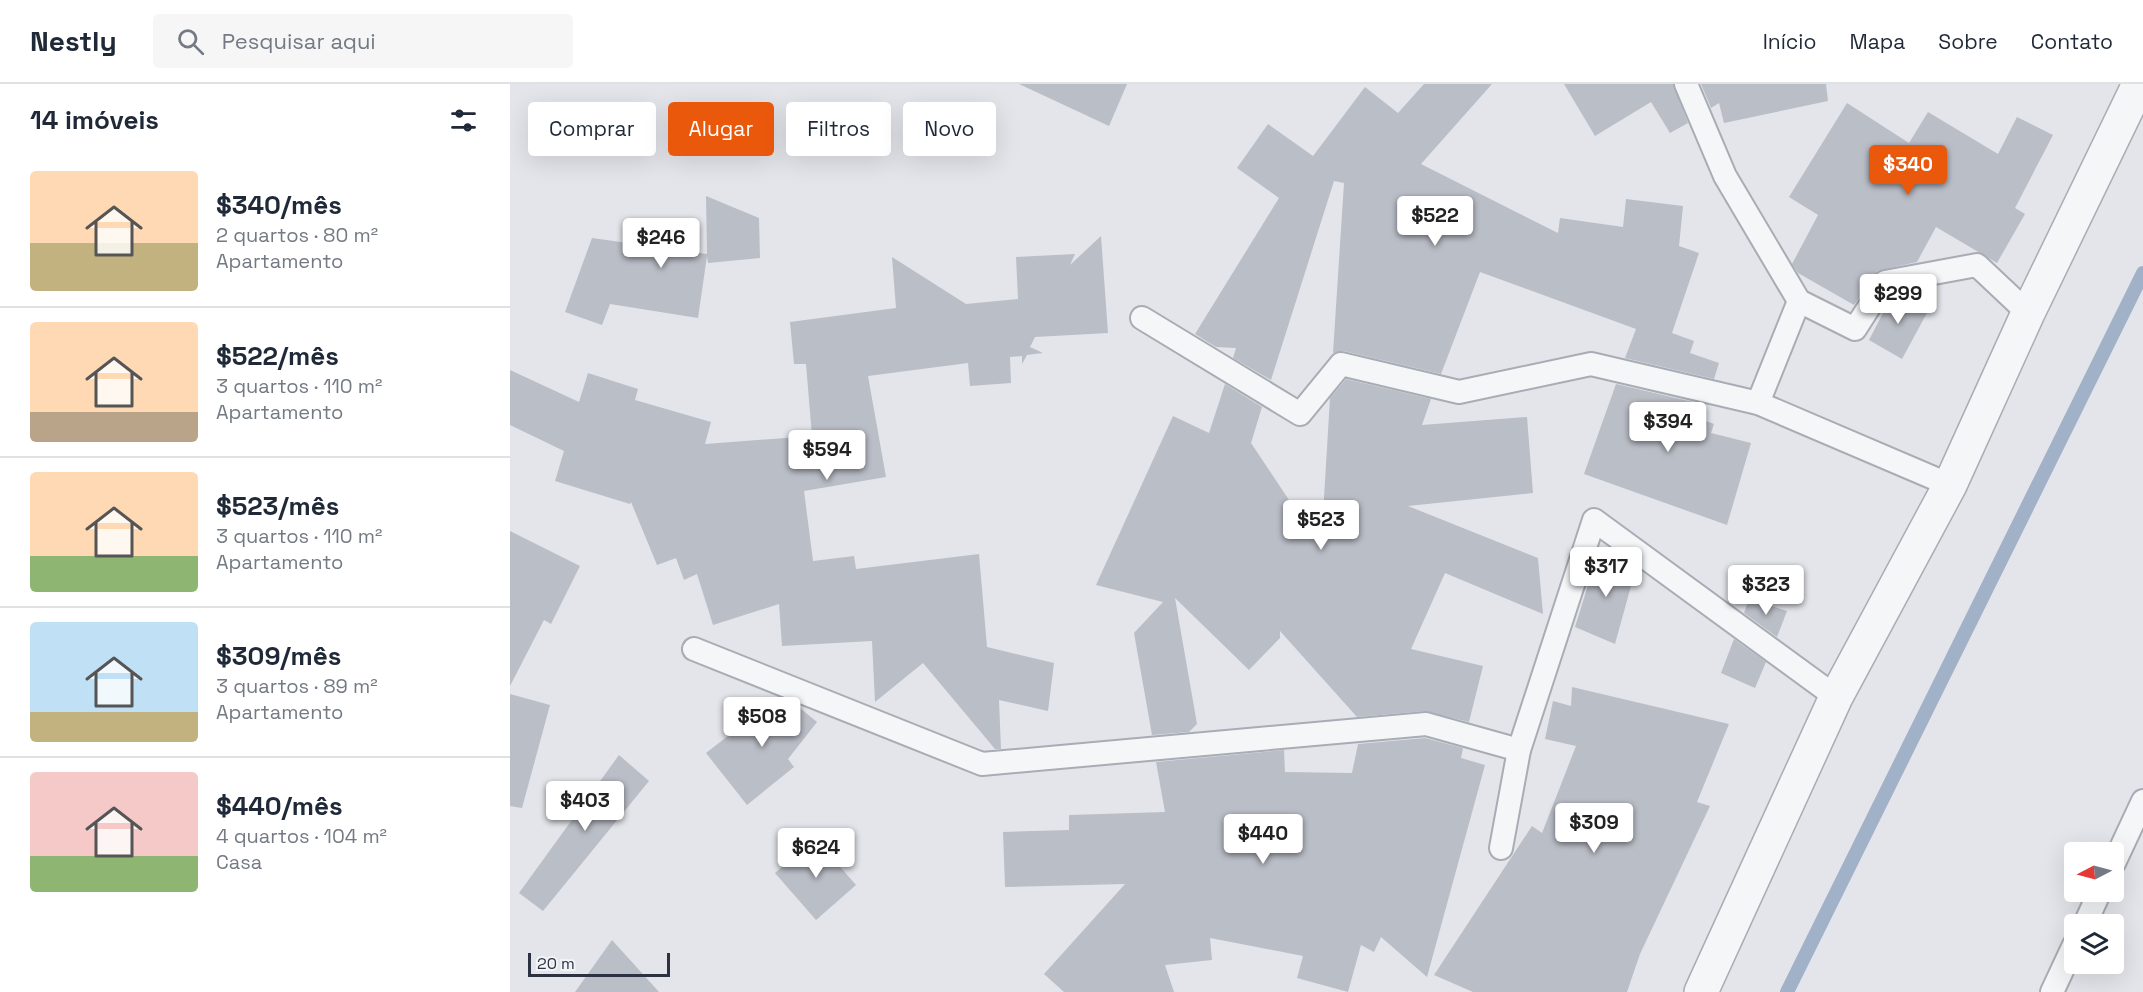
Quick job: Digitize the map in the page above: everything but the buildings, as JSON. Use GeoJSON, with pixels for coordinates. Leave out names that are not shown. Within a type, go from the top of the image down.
{"type":"FeatureCollection","features":[{"type":"Feature","properties":{"kind":"street"},"geometry":{"type":"LineString","coordinates":[[1701,992],[1836,697],[1950,485],[2028,313],[2139,84]]}},
{"type":"Feature","properties":{"kind":"lane"},"geometry":{"type":"LineString","coordinates":[[1686,84],[1725,176],[1799,301],[1855,329],[1885,282],[1977,265],[2028,313]]}},
{"type":"Feature","properties":{"kind":"lane"},"geometry":{"type":"LineString","coordinates":[[1758,403],[1799,301]]}},
{"type":"Feature","properties":{"kind":"lane"},"geometry":{"type":"LineString","coordinates":[[1142,318],[1300,414],[1341,364],[1459,392],[1591,364],[1758,403],[1950,485]]}},
{"type":"Feature","properties":{"kind":"lane"},"geometry":{"type":"LineString","coordinates":[[1502,848],[1519,750],[1594,520],[1836,697]]}},
{"type":"Feature","properties":{"kind":"lane"},"geometry":{"type":"LineString","coordinates":[[694,649],[982,764],[1426,724],[1519,750]]}},
{"type":"Feature","properties":{"kind":"lane"},"geometry":{"type":"LineString","coordinates":[[2124,842],[2143,801]]}},
{"type":"Feature","properties":{"kind":"lane"},"geometry":{"type":"LineString","coordinates":[[2052,992],[2064,966]]}},
{"type":"Feature","properties":{"kind":"waterway"},"geometry":{"type":"LineString","coordinates":[[1787,992],[2143,273]]}}]}
